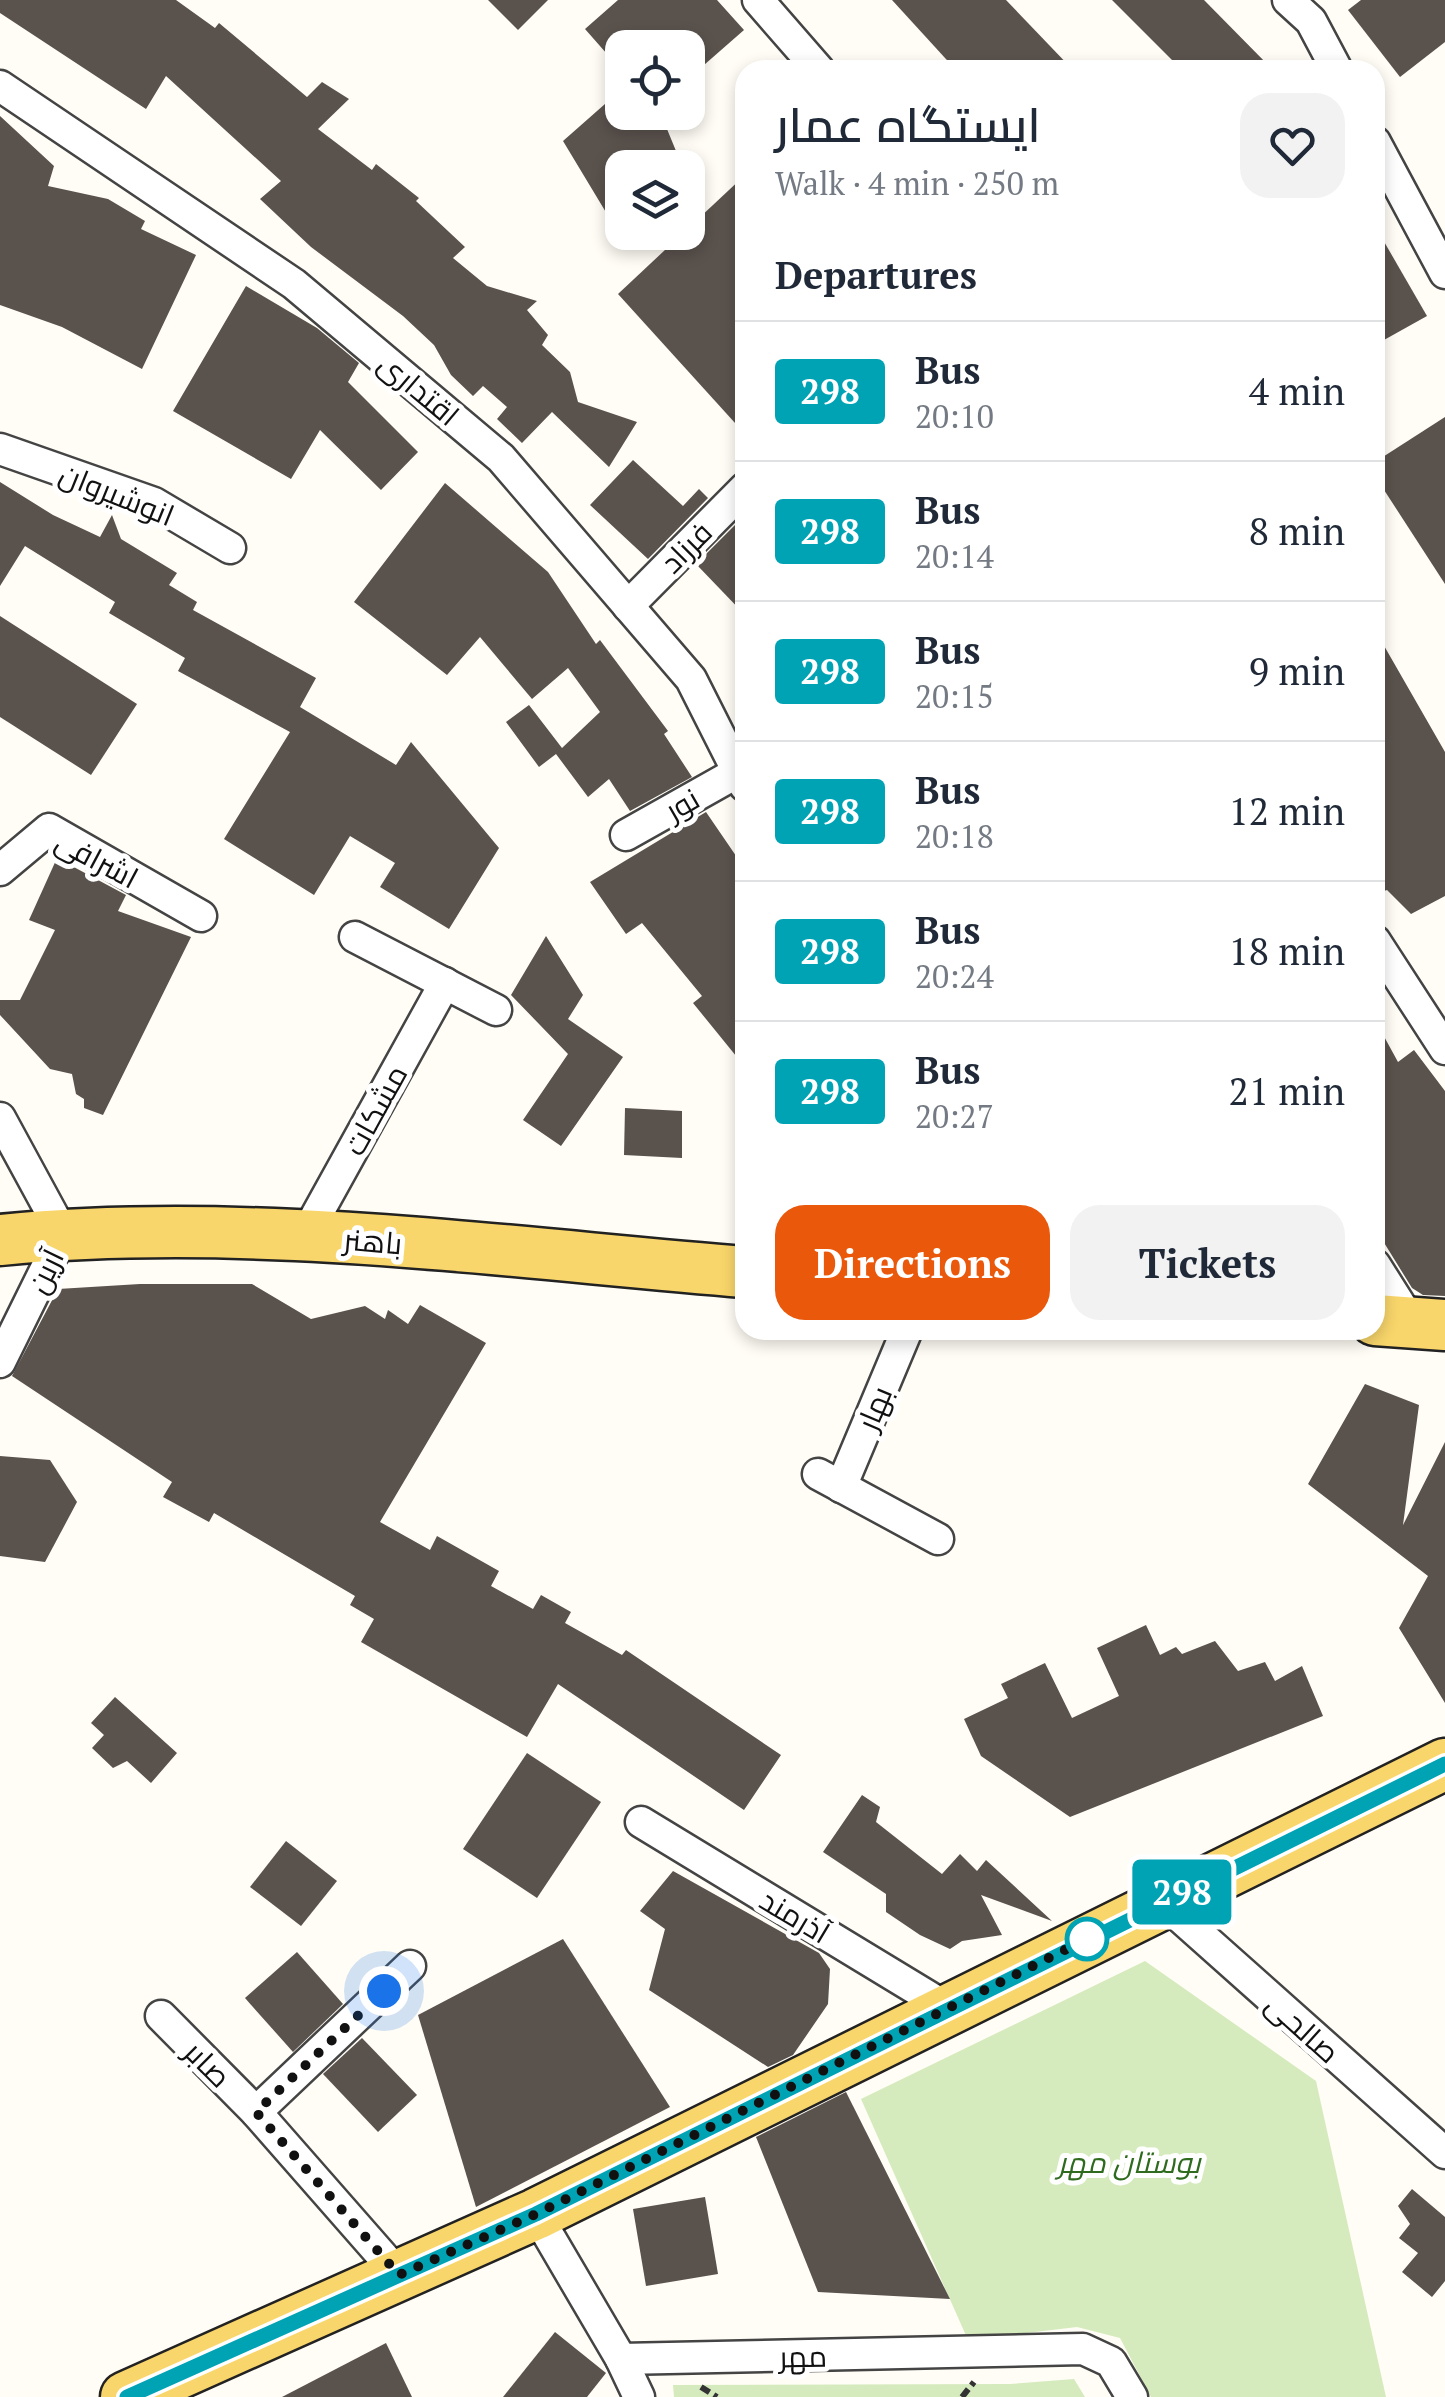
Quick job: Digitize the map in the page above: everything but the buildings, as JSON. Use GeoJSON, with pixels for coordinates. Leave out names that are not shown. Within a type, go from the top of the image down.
{"type":"FeatureCollection","features":[{"type":"Feature","properties":{"kind":"main road","name":"باهنر"},"geometry":{"type":"LineString","coordinates":[[0,1240],[64,1234],[305,1236],[735,1271]]}},
{"type":"Feature","properties":{"kind":"main road"},"geometry":{"type":"LineString","coordinates":[[126,2397],[536,2214],[1445,1764]]}},
{"type":"Feature","properties":{"kind":"street"},"geometry":{"type":"LineString","coordinates":[[758,0],[810,60]]}},
{"type":"Feature","properties":{"kind":"street"},"geometry":{"type":"LineString","coordinates":[[1288,0],[1310,21],[1331,60]]}},
{"type":"Feature","properties":{"kind":"street","name":"اقتداری"},"geometry":{"type":"LineString","coordinates":[[0,86],[294,284],[501,458],[691,679],[735,767]]}},
{"type":"Feature","properties":{"kind":"street"},"geometry":{"type":"LineString","coordinates":[[1385,161],[1445,273]]}},
{"type":"Feature","properties":{"kind":"street","name":"انوشیروان"},"geometry":{"type":"LineString","coordinates":[[0,448],[154,503],[230,548]]}},
{"type":"Feature","properties":{"kind":"street","name":"فرزاد"},"geometry":{"type":"LineString","coordinates":[[628,606],[735,498]]}},
{"type":"Feature","properties":{"kind":"street","name":"نور"},"geometry":{"type":"LineString","coordinates":[[626,836],[735,782]]}},
{"type":"Feature","properties":{"kind":"street","name":"اشرافی"},"geometry":{"type":"LineString","coordinates":[[0,870],[49,829],[200,916]]}},
{"type":"Feature","properties":{"kind":"street"},"geometry":{"type":"LineString","coordinates":[[356,937],[496,1010]]}},
{"type":"Feature","properties":{"kind":"street"},"geometry":{"type":"LineString","coordinates":[[1385,956],[1445,1049]]}},
{"type":"Feature","properties":{"kind":"street","name":"مشکات"},"geometry":{"type":"LineString","coordinates":[[305,1236],[445,983]]}},
{"type":"Feature","properties":{"kind":"street"},"geometry":{"type":"LineString","coordinates":[[0,1118],[64,1234]]}},
{"type":"Feature","properties":{"kind":"street","name":"آرین"},"geometry":{"type":"LineString","coordinates":[[0,1362],[64,1234]]}},
{"type":"Feature","properties":{"kind":"street"},"geometry":{"type":"LineString","coordinates":[[1385,1281],[1410,1322]]}},
{"type":"Feature","properties":{"kind":"street","name":"بهار"},"geometry":{"type":"LineString","coordinates":[[903,1340],[830,1480],[938,1539]]}},
{"type":"Feature","properties":{"kind":"street","name":"آذرمند"},"geometry":{"type":"LineString","coordinates":[[641,1822],[949,2009]]}},
{"type":"Feature","properties":{"kind":"street","name":"صالحی"},"geometry":{"type":"LineString","coordinates":[[1162,1901],[1445,2153]]}},
{"type":"Feature","properties":{"kind":"street","name":"صابر"},"geometry":{"type":"LineString","coordinates":[[256,2112],[410,1966]]}},
{"type":"Feature","properties":{"kind":"street","name":"صابر"},"geometry":{"type":"LineString","coordinates":[[160,2016],[256,2112],[399,2275]]}},
{"type":"Feature","properties":{"kind":"street"},"geometry":{"type":"LineString","coordinates":[[536,2214],[639,2397]]}},
{"type":"Feature","properties":{"kind":"street","name":"مهر"},"geometry":{"type":"LineString","coordinates":[[620,2359],[1083,2348],[1111,2362],[1132,2397]]}},
{"type":"Feature","properties":{"kind":"green space","name":"بوستان مهر"},"geometry":{"type":"Polygon","coordinates":[[[1145,1961],[1316,2081],[1386,2397],[1151,2397],[1120,2338],[1077,2327],[968,2340],[861,2099],[1145,1961]]]}},
{"type":"Feature","properties":{"kind":"green space"},"geometry":{"type":"Polygon","coordinates":[[[1074,2379],[1085,2397],[674,2397],[673,2385],[1010,2384],[1074,2379]]]}},
{"type":"Feature","properties":{"kind":"bus line","name":"298"},"geometry":{"type":"LineString","coordinates":[[127,2397],[536,2214],[688,2135],[1445,1764]]}},
{"type":"Feature","properties":{"kind":"route"},"geometry":{"type":"LineString","coordinates":[[384,1991],[256,2112],[399,2275],[536,2214],[1097,1934],[1087,1939]]}}]}
